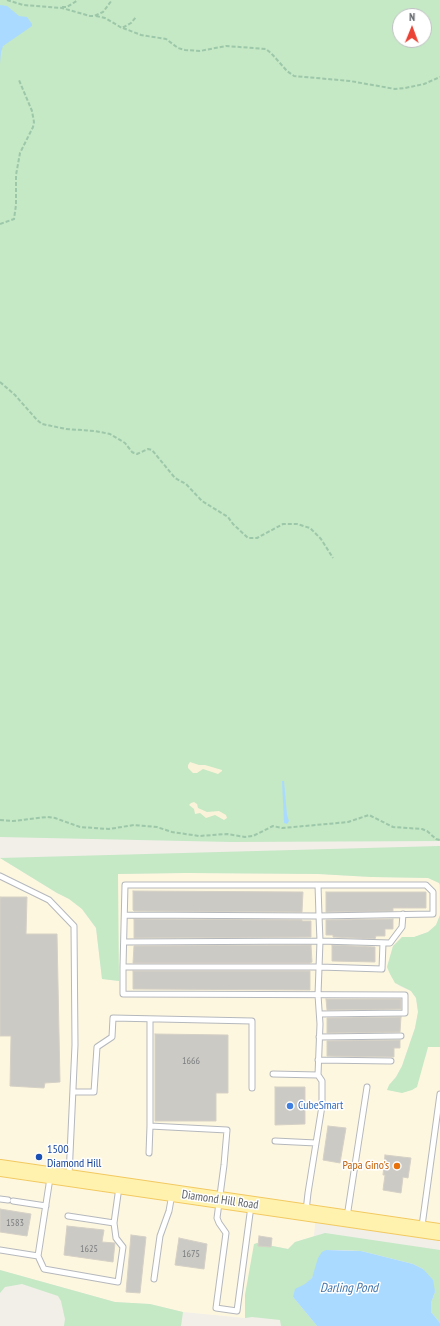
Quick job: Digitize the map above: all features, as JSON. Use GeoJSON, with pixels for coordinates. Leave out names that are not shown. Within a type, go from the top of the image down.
{"type":"FeatureCollection","features":[{"type":"Feature","properties":{"kind":"main road","name":"Diamond Hill Road"},"geometry":{"type":"LineString","coordinates":[[0,1168],[440,1232]]}},
{"type":"Feature","properties":{"kind":"lane"},"geometry":{"type":"LineString","coordinates":[[0,876],[49,900],[74,926],[75,1045],[69,1178]]}},
{"type":"Feature","properties":{"kind":"lane"},"geometry":{"type":"LineString","coordinates":[[125,915],[319,916],[434,914],[433,892],[426,885],[125,885],[123,994],[405,995],[405,1013],[320,1014]]}},
{"type":"Feature","properties":{"kind":"lane"},"geometry":{"type":"LineString","coordinates":[[306,1212],[322,1106],[322,1081],[318,1075],[320,941],[318,886]]}},
{"type":"Feature","properties":{"kind":"lane"},"geometry":{"type":"LineString","coordinates":[[124,942],[320,941],[390,943],[402,927],[404,914]]}},
{"type":"Feature","properties":{"kind":"lane"},"geometry":{"type":"LineString","coordinates":[[123,967],[382,968],[382,943]]}},
{"type":"Feature","properties":{"kind":"lane"},"geometry":{"type":"LineString","coordinates":[[73,1092],[94,1092],[97,1047],[112,1037],[112,1018],[252,1021],[252,1088]]}},
{"type":"Feature","properties":{"kind":"lane"},"geometry":{"type":"LineString","coordinates":[[150,1019],[150,1153]]}},
{"type":"Feature","properties":{"kind":"lane"},"geometry":{"type":"LineString","coordinates":[[319,1037],[401,1036]]}},
{"type":"Feature","properties":{"kind":"lane"},"geometry":{"type":"LineString","coordinates":[[318,1060],[391,1061]]}},
{"type":"Feature","properties":{"kind":"lane"},"geometry":{"type":"LineString","coordinates":[[274,1074],[318,1075]]}},
{"type":"Feature","properties":{"kind":"lane"},"geometry":{"type":"LineString","coordinates":[[347,1218],[367,1087]]}},
{"type":"Feature","properties":{"kind":"lane"},"geometry":{"type":"LineString","coordinates":[[422,1229],[440,1094]]}},
{"type":"Feature","properties":{"kind":"lane"},"geometry":{"type":"LineString","coordinates":[[150,1126],[227,1130],[217,1218],[226,1233],[216,1308],[237,1311],[251,1204]]}},
{"type":"Feature","properties":{"kind":"lane"},"geometry":{"type":"LineString","coordinates":[[275,1141],[316,1143]]}},
{"type":"Feature","properties":{"kind":"lane"},"geometry":{"type":"LineString","coordinates":[[51,1176],[38,1256],[44,1269],[118,1282],[122,1247],[116,1238],[114,1223],[120,1185]]}},
{"type":"Feature","properties":{"kind":"lane"},"geometry":{"type":"LineString","coordinates":[[154,1279],[160,1236],[169,1211],[173,1193]]}},
{"type":"Feature","properties":{"kind":"lane"},"geometry":{"type":"LineString","coordinates":[[0,1199],[46,1206]]}},
{"type":"Feature","properties":{"kind":"lane"},"geometry":{"type":"LineString","coordinates":[[68,1216],[114,1223]]}},
{"type":"Feature","properties":{"kind":"lane"},"geometry":{"type":"LineString","coordinates":[[0,1250],[38,1256]]}},
{"type":"Feature","properties":{"kind":"path"},"geometry":{"type":"LineString","coordinates":[[6,0],[23,4],[62,8],[90,16],[105,18],[122,28],[141,35],[166,39],[178,48],[185,50],[200,51],[226,46],[266,49],[287,71],[294,76],[350,81],[395,89],[424,84],[440,77]]}},
{"type":"Feature","properties":{"kind":"path"},"geometry":{"type":"LineString","coordinates":[[52,7],[67,7],[78,0]]}},
{"type":"Feature","properties":{"kind":"path"},"geometry":{"type":"LineString","coordinates":[[94,16],[103,12],[110,5],[112,0]]}},
{"type":"Feature","properties":{"kind":"path"},"geometry":{"type":"LineString","coordinates":[[123,28],[131,23],[136,17]]}},
{"type":"Feature","properties":{"kind":"path"},"geometry":{"type":"LineString","coordinates":[[0,224],[14,219],[16,205],[16,176],[20,153],[34,122],[32,111],[19,80]]}},
{"type":"Feature","properties":{"kind":"path"},"geometry":{"type":"LineString","coordinates":[[0,382],[15,395],[42,424],[66,429],[110,434],[120,439],[134,453],[137,454],[148,449],[152,450],[176,478],[186,484],[202,501],[228,517],[233,524],[248,538],[257,538],[283,524],[297,524],[310,528],[321,539],[332,558]]}},
{"type":"Feature","properties":{"kind":"path"},"geometry":{"type":"LineString","coordinates":[[0,820],[13,821],[55,818],[80,827],[109,829],[134,825],[157,827],[172,832],[199,836],[227,834],[245,837],[253,836],[273,826],[282,828],[348,822],[369,815],[393,827],[422,829],[427,831],[436,839],[440,840]]}},
{"type":"Feature","properties":{"kind":"shaded area"},"geometry":{"type":"Polygon","coordinates":[[[0,858],[57,893],[69,898],[82,909],[96,928],[102,979],[118,981],[117,874],[318,874],[428,878],[439,883],[440,915],[436,925],[428,932],[414,937],[402,937],[393,946],[387,967],[390,974],[399,986],[411,991],[416,998],[418,1012],[415,1028],[402,1066],[396,1077],[389,1085],[426,1056],[428,1047],[440,1047],[440,1231],[316,1214],[314,1236],[295,1242],[288,1249],[257,1243],[245,1295],[245,1318],[183,1312],[150,1304],[115,1302],[0,1270],[0,858]]]}},
{"type":"Feature","properties":{"kind":"green space"},"geometry":{"type":"Polygon","coordinates":[[[0,0],[440,0],[440,841],[232,842],[0,837],[0,0]]]}},
{"type":"Feature","properties":{"kind":"green space"},"geometry":{"type":"Polygon","coordinates":[[[440,846],[440,885],[439,883],[428,878],[318,874],[118,874],[119,981],[102,979],[96,928],[82,909],[69,899],[0,858],[440,846]]]}},
{"type":"Feature","properties":{"kind":"green space"},"geometry":{"type":"Polygon","coordinates":[[[440,915],[440,1047],[428,1047],[417,1087],[402,1093],[387,1090],[402,1066],[415,1028],[418,1012],[416,998],[411,991],[395,983],[387,967],[393,946],[402,937],[414,937],[428,932],[436,925],[440,915]]]}},
{"type":"Feature","properties":{"kind":"green space"},"geometry":{"type":"Polygon","coordinates":[[[325,1233],[440,1250],[440,1323],[431,1312],[431,1303],[435,1292],[423,1269],[413,1264],[361,1251],[343,1250],[326,1250],[312,1278],[293,1297],[317,1326],[281,1326],[280,1320],[252,1317],[245,1318],[245,1295],[254,1244],[257,1243],[288,1249],[295,1242],[325,1233]]]}},
{"type":"Feature","properties":{"kind":"green space"},"geometry":{"type":"Polygon","coordinates":[[[0,1270],[115,1302],[150,1304],[183,1312],[181,1326],[64,1326],[65,1319],[61,1301],[58,1296],[22,1284],[5,1287],[0,1293],[0,1270]]]}},
{"type":"Feature","properties":{"kind":"sand"},"geometry":{"type":"Polygon","coordinates":[[[190,762],[222,771],[218,774],[203,769],[197,773],[193,773],[188,768],[190,762]]]}},
{"type":"Feature","properties":{"kind":"sand"},"geometry":{"type":"Polygon","coordinates":[[[194,802],[197,804],[198,808],[207,812],[219,811],[226,815],[227,818],[224,820],[215,815],[206,818],[200,813],[195,814],[194,809],[189,805],[194,802]]]}},
{"type":"Feature","properties":{"kind":"water"},"geometry":{"type":"Polygon","coordinates":[[[0,5],[7,6],[19,16],[27,17],[32,26],[3,46],[0,64],[0,5]]]}},
{"type":"Feature","properties":{"kind":"water"},"geometry":{"type":"Polygon","coordinates":[[[282,781],[284,781],[287,815],[289,821],[287,824],[284,823],[282,781]]]}},
{"type":"Feature","properties":{"kind":"water","name":"Darling Pond"},"geometry":{"type":"Polygon","coordinates":[[[326,1250],[361,1251],[413,1264],[423,1269],[433,1280],[435,1292],[431,1303],[431,1312],[440,1323],[440,1326],[317,1326],[293,1297],[295,1289],[305,1284],[312,1278],[318,1258],[322,1252],[326,1250]]]}},
{"type":"Feature","properties":{"kind":"building"},"geometry":{"type":"Polygon","coordinates":[[[133,891],[303,892],[302,912],[134,911],[133,891]]]}},
{"type":"Feature","properties":{"kind":"building"},"geometry":{"type":"Polygon","coordinates":[[[326,892],[426,892],[426,908],[393,908],[393,911],[326,912],[326,892]]]}},
{"type":"Feature","properties":{"kind":"building"},"geometry":{"type":"Polygon","coordinates":[[[0,897],[27,897],[26,934],[57,934],[60,1082],[45,1083],[44,1088],[10,1086],[11,1036],[0,1036],[0,897]]]}},
{"type":"Feature","properties":{"kind":"building"},"geometry":{"type":"Polygon","coordinates":[[[134,919],[302,920],[311,921],[311,937],[134,938],[134,919]]]}},
{"type":"Feature","properties":{"kind":"building"},"geometry":{"type":"Polygon","coordinates":[[[393,919],[393,929],[385,929],[385,936],[376,936],[375,939],[333,937],[333,935],[326,935],[326,920],[393,919]]]}},
{"type":"Feature","properties":{"kind":"building"},"geometry":{"type":"Polygon","coordinates":[[[311,945],[312,962],[310,963],[133,963],[134,946],[311,945]]]}},
{"type":"Feature","properties":{"kind":"building"},"geometry":{"type":"Polygon","coordinates":[[[332,945],[375,947],[375,962],[332,961],[332,945]]]}},
{"type":"Feature","properties":{"kind":"building"},"geometry":{"type":"Polygon","coordinates":[[[133,971],[310,971],[310,990],[133,989],[133,971]]]}},
{"type":"Feature","properties":{"kind":"building"},"geometry":{"type":"Polygon","coordinates":[[[326,999],[401,999],[401,1009],[327,1010],[326,999]]]}},
{"type":"Feature","properties":{"kind":"building"},"geometry":{"type":"Polygon","coordinates":[[[401,1017],[400,1032],[327,1033],[327,1018],[401,1017]]]}},
{"type":"Feature","properties":{"kind":"building"},"geometry":{"type":"Polygon","coordinates":[[[155,1034],[228,1035],[228,1093],[216,1093],[216,1121],[155,1121],[155,1034]]]}},
{"type":"Feature","properties":{"kind":"building"},"geometry":{"type":"Polygon","coordinates":[[[400,1040],[400,1048],[394,1048],[394,1057],[327,1056],[327,1041],[400,1040]]]}},
{"type":"Feature","properties":{"kind":"building","name":"CubeSmart"},"geometry":{"type":"Polygon","coordinates":[[[275,1087],[305,1087],[305,1124],[275,1125],[275,1087]]]}},
{"type":"Feature","properties":{"kind":"building"},"geometry":{"type":"Polygon","coordinates":[[[328,1126],[346,1128],[340,1163],[323,1160],[328,1126]]]}},
{"type":"Feature","properties":{"kind":"building","name":"Papa Gino's"},"geometry":{"type":"Polygon","coordinates":[[[385,1155],[411,1158],[408,1178],[403,1177],[401,1193],[383,1190],[385,1155]]]}},
{"type":"Feature","properties":{"kind":"building"},"geometry":{"type":"Polygon","coordinates":[[[0,1209],[31,1214],[27,1236],[0,1232],[0,1209]]]}},
{"type":"Feature","properties":{"kind":"building"},"geometry":{"type":"Polygon","coordinates":[[[67,1226],[104,1230],[102,1242],[115,1243],[113,1262],[64,1255],[67,1226]]]}},
{"type":"Feature","properties":{"kind":"building"},"geometry":{"type":"Polygon","coordinates":[[[131,1235],[146,1237],[140,1293],[126,1292],[131,1235]]]}},
{"type":"Feature","properties":{"kind":"building"},"geometry":{"type":"Polygon","coordinates":[[[259,1236],[272,1238],[271,1247],[258,1246],[259,1236]]]}},
{"type":"Feature","properties":{"kind":"building"},"geometry":{"type":"Polygon","coordinates":[[[179,1238],[207,1244],[204,1269],[175,1265],[179,1238]]]}},
{"type":"Feature","properties":{"kind":"place","name":"CubeSmart"},"geometry":{"type":"Point","coordinates":[290,1106]}},
{"type":"Feature","properties":{"kind":"place","name":"1500 Diamond Hill"},"geometry":{"type":"Point","coordinates":[39,1157]}},
{"type":"Feature","properties":{"kind":"place","name":"Papa Gino's"},"geometry":{"type":"Point","coordinates":[397,1166]}}]}
